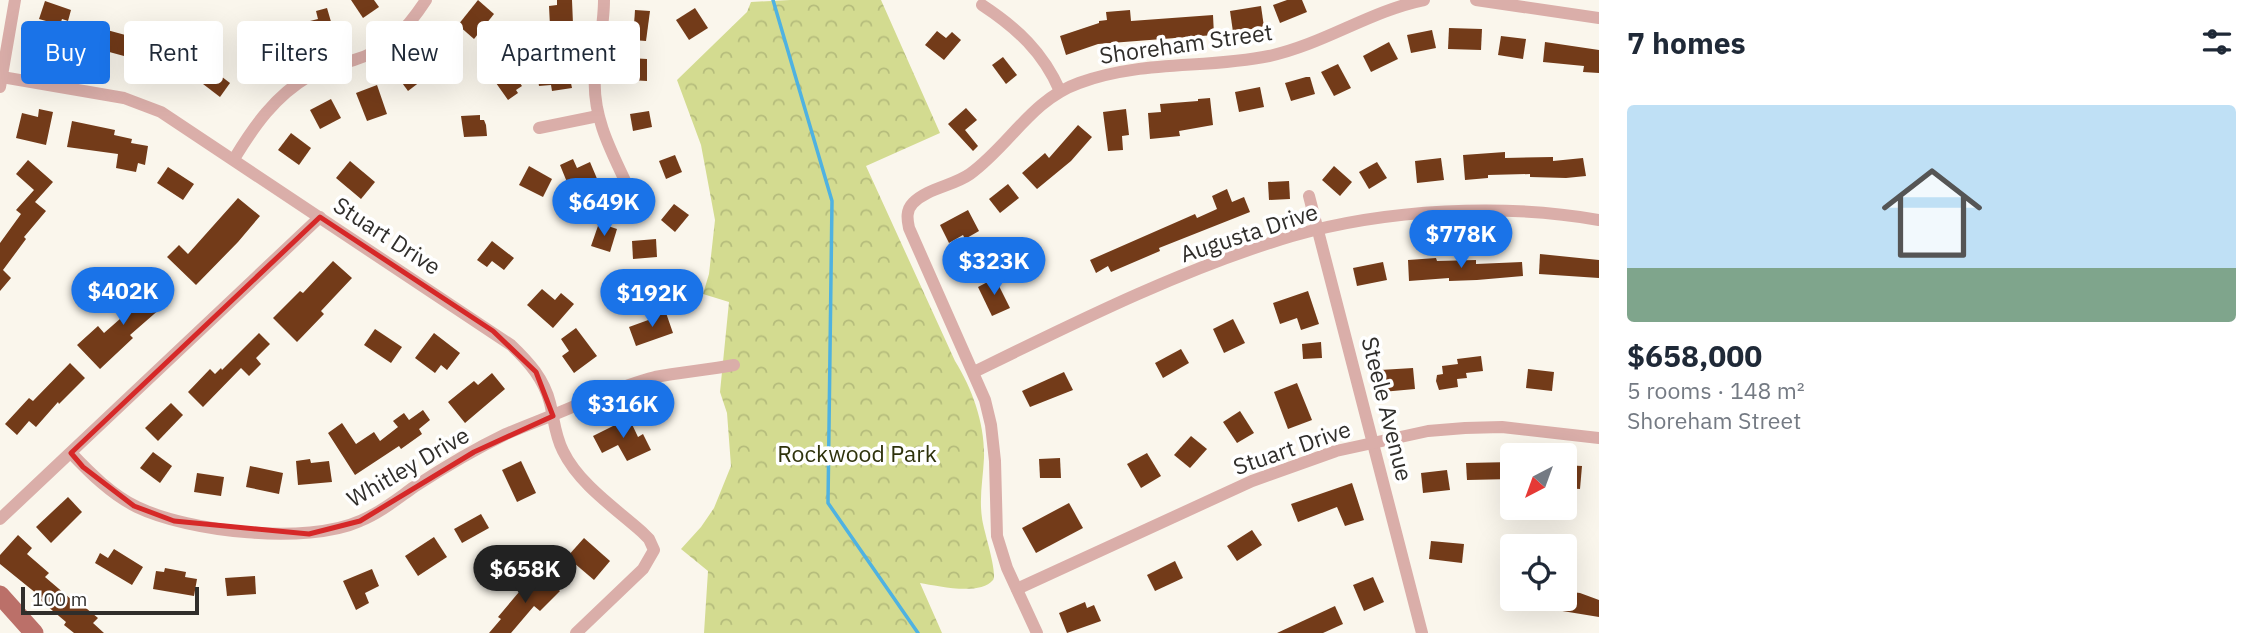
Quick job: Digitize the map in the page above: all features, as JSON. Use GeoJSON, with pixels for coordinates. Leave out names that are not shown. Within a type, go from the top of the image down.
{"type":"FeatureCollection","features":[{"type":"Feature","properties":{"kind":"main road"},"geometry":{"type":"LineString","coordinates":[[0,595],[34,633]]}},
{"type":"Feature","properties":{"kind":"street"},"geometry":{"type":"LineString","coordinates":[[1,82],[15,0]]}},
{"type":"Feature","properties":{"kind":"street"},"geometry":{"type":"LineString","coordinates":[[234,159],[258,122],[286,92],[322,69],[370,55],[388,46],[402,33],[426,0]]}},
{"type":"Feature","properties":{"kind":"street"},"geometry":{"type":"LineString","coordinates":[[604,0],[596,74],[598,116],[629,189]]}},
{"type":"Feature","properties":{"kind":"street","name":"Shoreham Street"},"geometry":{"type":"LineString","coordinates":[[974,372],[909,228],[910,205],[967,176],[984,163],[1027,116],[1060,91],[1101,76],[1138,69],[1269,56],[1304,47],[1389,10],[1424,0]]}},
{"type":"Feature","properties":{"kind":"street"},"geometry":{"type":"LineString","coordinates":[[1476,0],[1599,18]]}},
{"type":"Feature","properties":{"kind":"street"},"geometry":{"type":"LineString","coordinates":[[982,5],[1030,41],[1048,66],[1060,91]]}},
{"type":"Feature","properties":{"kind":"street","name":"Stuart Drive"},"geometry":{"type":"LineString","coordinates":[[1,82],[139,103],[176,121],[512,345],[536,372],[547,393],[563,451],[572,466],[642,532],[654,550],[643,569],[576,633]]}},
{"type":"Feature","properties":{"kind":"street"},"geometry":{"type":"LineString","coordinates":[[539,128],[598,116]]}},
{"type":"Feature","properties":{"kind":"street","name":"Steele Avenue"},"geometry":{"type":"LineString","coordinates":[[1309,196],[1422,633]]}},
{"type":"Feature","properties":{"kind":"street","name":"Augusta Drive"},"geometry":{"type":"LineString","coordinates":[[974,372],[1114,306],[1199,270],[1318,230],[1402,216],[1456,211],[1510,210],[1599,220]]}},
{"type":"Feature","properties":{"kind":"street"},"geometry":{"type":"LineString","coordinates":[[0,520],[320,217]]}},
{"type":"Feature","properties":{"kind":"street","name":"Whitley Drive"},"geometry":{"type":"LineString","coordinates":[[71,453],[83,467],[122,498],[143,510],[174,521],[292,535],[309,534],[340,529],[360,521],[506,435],[619,388],[656,377],[734,365]]}},
{"type":"Feature","properties":{"kind":"street"},"geometry":{"type":"LineString","coordinates":[[974,372],[991,425],[997,536],[1001,553],[1037,633]]}},
{"type":"Feature","properties":{"kind":"street","name":"Stuart Drive"},"geometry":{"type":"LineString","coordinates":[[1017,589],[1252,481],[1308,459],[1373,442],[1428,431],[1502,427],[1599,438]]}},
{"type":"Feature","properties":{"kind":"highlighted area"},"geometry":{"type":"Polygon","coordinates":[[[320,217],[493,331],[536,372],[553,416],[474,452],[360,521],[309,534],[174,521],[134,506],[83,467],[71,453],[320,217]]]}},
{"type":"Feature","properties":{"kind":"green space","name":"Rockwood Park"},"geometry":{"type":"Polygon","coordinates":[[[881,0],[940,133],[866,166],[967,384],[977,408],[982,433],[984,458],[981,510],[994,576],[987,585],[969,589],[920,583],[942,633],[704,633],[708,571],[681,549],[714,508],[731,466],[727,413],[720,392],[729,302],[703,294],[709,274],[715,220],[701,145],[677,80],[747,12],[751,2],[881,0]]]}},
{"type":"Feature","properties":{"kind":"building"},"geometry":{"type":"Polygon","coordinates":[[[351,0],[374,0],[379,7],[363,18],[351,0]]]}},
{"type":"Feature","properties":{"kind":"building"},"geometry":{"type":"Polygon","coordinates":[[[478,0],[494,14],[488,21],[477,21],[477,35],[474,39],[463,29],[461,21],[478,0]]]}},
{"type":"Feature","properties":{"kind":"building"},"geometry":{"type":"Polygon","coordinates":[[[557,0],[572,0],[573,21],[550,21],[549,6],[557,5],[557,0]]]}},
{"type":"Feature","properties":{"kind":"building"},"geometry":{"type":"Polygon","coordinates":[[[1287,0],[1302,0],[1307,12],[1280,23],[1273,5],[1287,0]]]}},
{"type":"Feature","properties":{"kind":"building"},"geometry":{"type":"Polygon","coordinates":[[[45,1],[71,10],[68,21],[39,19],[45,1]]]}},
{"type":"Feature","properties":{"kind":"building"},"geometry":{"type":"Polygon","coordinates":[[[1261,6],[1264,27],[1233,32],[1230,11],[1261,6]]]}},
{"type":"Feature","properties":{"kind":"building"},"geometry":{"type":"Polygon","coordinates":[[[327,8],[331,21],[310,21],[318,19],[316,11],[327,8]]]}},
{"type":"Feature","properties":{"kind":"building"},"geometry":{"type":"Polygon","coordinates":[[[695,8],[708,28],[689,40],[676,20],[695,8]]]}},
{"type":"Feature","properties":{"kind":"building"},"geometry":{"type":"Polygon","coordinates":[[[635,10],[650,11],[646,41],[640,41],[640,21],[634,21],[635,10]]]}},
{"type":"Feature","properties":{"kind":"building"},"geometry":{"type":"Polygon","coordinates":[[[1130,10],[1131,21],[1213,15],[1214,35],[1098,44],[1066,55],[1060,36],[1107,20],[1106,12],[1130,10]]]}},
{"type":"Feature","properties":{"kind":"building"},"geometry":{"type":"Polygon","coordinates":[[[1449,28],[1482,29],[1481,50],[1448,49],[1449,28]]]}},
{"type":"Feature","properties":{"kind":"building"},"geometry":{"type":"Polygon","coordinates":[[[1432,30],[1436,48],[1411,53],[1407,35],[1432,30]]]}},
{"type":"Feature","properties":{"kind":"building"},"geometry":{"type":"Polygon","coordinates":[[[110,31],[124,35],[124,56],[110,52],[110,31]]]}},
{"type":"Feature","properties":{"kind":"building"},"geometry":{"type":"Polygon","coordinates":[[[937,31],[946,38],[952,32],[961,40],[944,60],[925,45],[937,31]]]}},
{"type":"Feature","properties":{"kind":"building"},"geometry":{"type":"Polygon","coordinates":[[[1501,36],[1526,39],[1523,59],[1498,55],[1501,36]]]}},
{"type":"Feature","properties":{"kind":"building"},"geometry":{"type":"Polygon","coordinates":[[[1389,42],[1398,59],[1371,72],[1363,56],[1389,42]]]}},
{"type":"Feature","properties":{"kind":"building"},"geometry":{"type":"Polygon","coordinates":[[[1545,42],[1599,50],[1599,73],[1583,72],[1584,66],[1543,62],[1545,42]]]}},
{"type":"Feature","properties":{"kind":"building"},"geometry":{"type":"Polygon","coordinates":[[[1003,57],[1017,75],[1006,84],[992,65],[1003,57]]]}},
{"type":"Feature","properties":{"kind":"building"},"geometry":{"type":"Polygon","coordinates":[[[640,59],[647,59],[647,81],[640,81],[640,59]]]}},
{"type":"Feature","properties":{"kind":"building"},"geometry":{"type":"Polygon","coordinates":[[[1338,64],[1351,88],[1334,96],[1321,72],[1338,64]]]}},
{"type":"Feature","properties":{"kind":"building"},"geometry":{"type":"Polygon","coordinates":[[[1310,77],[1315,94],[1291,101],[1285,83],[1310,77]]]}},
{"type":"Feature","properties":{"kind":"building"},"geometry":{"type":"Polygon","coordinates":[[[223,78],[230,83],[220,97],[203,84],[223,84],[223,78]]]}},
{"type":"Feature","properties":{"kind":"building"},"geometry":{"type":"Polygon","coordinates":[[[403,84],[417,84],[408,91],[403,84]]]}},
{"type":"Feature","properties":{"kind":"building"},"geometry":{"type":"Polygon","coordinates":[[[497,84],[521,84],[522,86],[516,90],[518,93],[508,100],[497,84]]]}},
{"type":"Feature","properties":{"kind":"building"},"geometry":{"type":"Polygon","coordinates":[[[539,84],[571,84],[572,88],[552,91],[551,85],[539,84]]]}},
{"type":"Feature","properties":{"kind":"building"},"geometry":{"type":"Polygon","coordinates":[[[377,85],[387,114],[367,121],[356,93],[377,85]]]}},
{"type":"Feature","properties":{"kind":"building"},"geometry":{"type":"Polygon","coordinates":[[[1260,87],[1264,107],[1239,112],[1235,92],[1260,87]]]}},
{"type":"Feature","properties":{"kind":"building"},"geometry":{"type":"Polygon","coordinates":[[[1210,98],[1213,125],[1179,131],[1180,136],[1150,139],[1148,113],[1161,112],[1160,104],[1210,98]]]}},
{"type":"Feature","properties":{"kind":"building"},"geometry":{"type":"Polygon","coordinates":[[[331,99],[341,118],[320,129],[310,110],[331,99]]]}},
{"type":"Feature","properties":{"kind":"building"},"geometry":{"type":"Polygon","coordinates":[[[966,108],[977,120],[965,130],[978,146],[973,151],[948,124],[966,108]]]}},
{"type":"Feature","properties":{"kind":"building"},"geometry":{"type":"Polygon","coordinates":[[[39,109],[53,112],[46,145],[16,138],[22,113],[38,117],[39,109]]]}},
{"type":"Feature","properties":{"kind":"building"},"geometry":{"type":"Polygon","coordinates":[[[1126,109],[1129,135],[1122,136],[1123,150],[1108,151],[1103,112],[1126,109]]]}},
{"type":"Feature","properties":{"kind":"building"},"geometry":{"type":"Polygon","coordinates":[[[649,111],[652,127],[633,131],[630,114],[649,111]]]}},
{"type":"Feature","properties":{"kind":"building"},"geometry":{"type":"Polygon","coordinates":[[[480,115],[480,120],[484,120],[486,125],[487,136],[464,137],[461,116],[480,115]]]}},
{"type":"Feature","properties":{"kind":"building"},"geometry":{"type":"Polygon","coordinates":[[[72,121],[115,130],[114,135],[132,139],[131,143],[148,146],[145,165],[138,163],[136,172],[116,168],[118,154],[67,147],[72,121]]]}},
{"type":"Feature","properties":{"kind":"building"},"geometry":{"type":"Polygon","coordinates":[[[1078,125],[1092,137],[1071,161],[1037,189],[1022,173],[1045,153],[1049,158],[1078,125]]]}},
{"type":"Feature","properties":{"kind":"building"},"geometry":{"type":"Polygon","coordinates":[[[291,133],[311,148],[299,165],[278,150],[291,133]]]}},
{"type":"Feature","properties":{"kind":"building"},"geometry":{"type":"Polygon","coordinates":[[[1505,152],[1505,158],[1553,157],[1553,161],[1583,158],[1586,176],[1566,178],[1530,177],[1530,174],[1488,175],[1488,178],[1465,180],[1463,155],[1505,152]]]}},
{"type":"Feature","properties":{"kind":"building"},"geometry":{"type":"Polygon","coordinates":[[[675,155],[682,172],[666,179],[659,161],[675,155]]]}},
{"type":"Feature","properties":{"kind":"building"},"geometry":{"type":"Polygon","coordinates":[[[1441,158],[1444,180],[1417,183],[1415,161],[1441,158]]]}},
{"type":"Feature","properties":{"kind":"building"},"geometry":{"type":"Polygon","coordinates":[[[573,159],[577,168],[590,162],[598,181],[571,192],[560,165],[573,159]]]}},
{"type":"Feature","properties":{"kind":"building"},"geometry":{"type":"Polygon","coordinates":[[[28,160],[53,182],[35,202],[46,211],[24,237],[26,239],[3,270],[11,278],[0,291],[0,243],[21,214],[16,210],[34,190],[16,174],[28,160]]]}},
{"type":"Feature","properties":{"kind":"building"},"geometry":{"type":"Polygon","coordinates":[[[350,161],[375,182],[361,199],[336,178],[350,161]]]}},
{"type":"Feature","properties":{"kind":"building"},"geometry":{"type":"Polygon","coordinates":[[[1377,162],[1387,178],[1369,189],[1359,172],[1377,162]]]}},
{"type":"Feature","properties":{"kind":"building"},"geometry":{"type":"Polygon","coordinates":[[[529,166],[552,179],[543,197],[519,185],[529,166]]]}},
{"type":"Feature","properties":{"kind":"building"},"geometry":{"type":"Polygon","coordinates":[[[1334,166],[1352,182],[1340,196],[1322,180],[1334,166]]]}},
{"type":"Feature","properties":{"kind":"building"},"geometry":{"type":"Polygon","coordinates":[[[168,167],[194,184],[183,200],[157,183],[168,167]]]}},
{"type":"Feature","properties":{"kind":"building"},"geometry":{"type":"Polygon","coordinates":[[[1289,181],[1290,199],[1269,200],[1268,182],[1289,181]]]}},
{"type":"Feature","properties":{"kind":"building"},"geometry":{"type":"Polygon","coordinates":[[[1008,184],[1019,198],[1000,213],[989,199],[1008,184]]]}},
{"type":"Feature","properties":{"kind":"building"},"geometry":{"type":"Polygon","coordinates":[[[1227,189],[1232,202],[1244,197],[1250,212],[1159,248],[1160,251],[1111,272],[1108,266],[1096,273],[1090,260],[1195,214],[1197,218],[1217,209],[1212,196],[1227,189]]]}},
{"type":"Feature","properties":{"kind":"building"},"geometry":{"type":"Polygon","coordinates":[[[238,198],[260,216],[196,285],[167,257],[179,245],[188,254],[238,198]]]}},
{"type":"Feature","properties":{"kind":"building"},"geometry":{"type":"Polygon","coordinates":[[[674,204],[689,215],[675,232],[661,220],[674,204]]]}},
{"type":"Feature","properties":{"kind":"building"},"geometry":{"type":"Polygon","coordinates":[[[968,210],[979,231],[965,239],[963,235],[949,243],[940,225],[968,210]]]}},
{"type":"Feature","properties":{"kind":"building"},"geometry":{"type":"Polygon","coordinates":[[[599,223],[617,229],[610,252],[591,246],[599,223]]]}},
{"type":"Feature","properties":{"kind":"building"},"geometry":{"type":"Polygon","coordinates":[[[656,239],[657,257],[633,259],[632,241],[656,239]]]}},
{"type":"Feature","properties":{"kind":"building"},"geometry":{"type":"Polygon","coordinates":[[[492,241],[514,258],[504,270],[492,261],[487,267],[477,260],[492,241]]]}},
{"type":"Feature","properties":{"kind":"building"},"geometry":{"type":"Polygon","coordinates":[[[1540,254],[1599,260],[1599,278],[1539,274],[1540,254]]]}},
{"type":"Feature","properties":{"kind":"building"},"geometry":{"type":"Polygon","coordinates":[[[1436,258],[1437,261],[1476,260],[1476,264],[1522,262],[1523,276],[1409,281],[1408,260],[1436,258]]]}},
{"type":"Feature","properties":{"kind":"building"},"geometry":{"type":"Polygon","coordinates":[[[333,261],[352,278],[321,311],[324,314],[297,342],[273,318],[300,291],[303,293],[333,261]]]}},
{"type":"Feature","properties":{"kind":"building"},"geometry":{"type":"Polygon","coordinates":[[[1383,262],[1387,280],[1357,286],[1353,268],[1383,262]]]}},
{"type":"Feature","properties":{"kind":"building"},"geometry":{"type":"Polygon","coordinates":[[[147,277],[169,301],[130,335],[133,338],[100,369],[77,345],[98,326],[104,333],[146,296],[137,286],[147,277]]]}},
{"type":"Feature","properties":{"kind":"building"},"geometry":{"type":"Polygon","coordinates":[[[995,278],[1010,308],[992,316],[978,287],[995,278]]]}},
{"type":"Feature","properties":{"kind":"building"},"geometry":{"type":"Polygon","coordinates":[[[542,289],[555,300],[561,293],[574,304],[553,328],[527,305],[542,289]]]}},
{"type":"Feature","properties":{"kind":"building"},"geometry":{"type":"Polygon","coordinates":[[[1308,291],[1319,324],[1301,330],[1297,318],[1280,324],[1273,303],[1308,291]]]}},
{"type":"Feature","properties":{"kind":"building"},"geometry":{"type":"Polygon","coordinates":[[[665,310],[673,333],[636,346],[629,327],[651,319],[649,315],[665,310]]]}},
{"type":"Feature","properties":{"kind":"building"},"geometry":{"type":"Polygon","coordinates":[[[1233,319],[1245,343],[1224,353],[1213,329],[1233,319]]]}},
{"type":"Feature","properties":{"kind":"building"},"geometry":{"type":"Polygon","coordinates":[[[576,328],[597,356],[574,373],[562,356],[569,351],[561,339],[576,328]]]}},
{"type":"Feature","properties":{"kind":"building"},"geometry":{"type":"Polygon","coordinates":[[[375,329],[402,347],[391,363],[364,345],[375,329]]]}},
{"type":"Feature","properties":{"kind":"building"},"geometry":{"type":"Polygon","coordinates":[[[259,333],[270,344],[256,358],[261,364],[249,376],[241,368],[203,407],[188,392],[210,369],[215,374],[221,368],[222,370],[259,333]]]}},
{"type":"Feature","properties":{"kind":"building"},"geometry":{"type":"Polygon","coordinates":[[[434,333],[460,353],[447,370],[441,365],[435,373],[415,358],[434,333]]]}},
{"type":"Feature","properties":{"kind":"building"},"geometry":{"type":"Polygon","coordinates":[[[1321,342],[1322,358],[1303,359],[1302,344],[1321,342]]]}},
{"type":"Feature","properties":{"kind":"building"},"geometry":{"type":"Polygon","coordinates":[[[1181,349],[1189,363],[1163,378],[1155,363],[1181,349]]]}},
{"type":"Feature","properties":{"kind":"building"},"geometry":{"type":"Polygon","coordinates":[[[1481,356],[1483,371],[1466,373],[1467,378],[1457,379],[1458,387],[1439,390],[1436,381],[1437,375],[1443,374],[1442,366],[1458,364],[1457,359],[1481,356]]]}},
{"type":"Feature","properties":{"kind":"building"},"geometry":{"type":"Polygon","coordinates":[[[70,363],[85,378],[59,404],[58,402],[36,427],[29,421],[17,435],[5,424],[29,398],[33,401],[70,363]]]}},
{"type":"Feature","properties":{"kind":"building"},"geometry":{"type":"Polygon","coordinates":[[[1413,368],[1415,389],[1382,392],[1380,370],[1413,368]]]}},
{"type":"Feature","properties":{"kind":"building"},"geometry":{"type":"Polygon","coordinates":[[[1528,369],[1554,372],[1552,391],[1526,388],[1528,369]]]}},
{"type":"Feature","properties":{"kind":"building"},"geometry":{"type":"Polygon","coordinates":[[[1064,372],[1073,390],[1030,407],[1022,391],[1064,372]]]}},
{"type":"Feature","properties":{"kind":"building"},"geometry":{"type":"Polygon","coordinates":[[[492,373],[505,389],[465,423],[448,402],[474,381],[478,385],[492,373]]]}},
{"type":"Feature","properties":{"kind":"building"},"geometry":{"type":"Polygon","coordinates":[[[1297,383],[1312,420],[1288,429],[1274,392],[1297,383]]]}},
{"type":"Feature","properties":{"kind":"building"},"geometry":{"type":"Polygon","coordinates":[[[171,403],[183,415],[158,441],[145,428],[171,403]]]}},
{"type":"Feature","properties":{"kind":"building"},"geometry":{"type":"Polygon","coordinates":[[[423,410],[430,420],[419,429],[422,434],[355,475],[328,433],[342,423],[356,444],[374,432],[380,441],[398,427],[393,421],[404,413],[409,420],[423,410]]]}},
{"type":"Feature","properties":{"kind":"building"},"geometry":{"type":"Polygon","coordinates":[[[1240,411],[1254,433],[1237,443],[1223,422],[1240,411]]]}},
{"type":"Feature","properties":{"kind":"building"},"geometry":{"type":"Polygon","coordinates":[[[629,418],[638,437],[643,434],[651,450],[627,461],[618,445],[602,453],[593,436],[629,418]]]}},
{"type":"Feature","properties":{"kind":"building"},"geometry":{"type":"Polygon","coordinates":[[[1191,436],[1207,449],[1190,468],[1174,455],[1191,436]]]}},
{"type":"Feature","properties":{"kind":"building"},"geometry":{"type":"Polygon","coordinates":[[[153,452],[172,466],[160,483],[140,468],[153,452]]]}},
{"type":"Feature","properties":{"kind":"building"},"geometry":{"type":"Polygon","coordinates":[[[1147,453],[1161,476],[1141,488],[1127,464],[1147,453]]]}},
{"type":"Feature","properties":{"kind":"building"},"geometry":{"type":"Polygon","coordinates":[[[1060,458],[1061,478],[1040,478],[1039,459],[1060,458]]]}},
{"type":"Feature","properties":{"kind":"building"},"geometry":{"type":"Polygon","coordinates":[[[310,459],[311,463],[329,461],[332,482],[298,485],[296,461],[310,459]]]}},
{"type":"Feature","properties":{"kind":"building"},"geometry":{"type":"Polygon","coordinates":[[[521,461],[536,493],[517,502],[502,470],[521,461]]]}},
{"type":"Feature","properties":{"kind":"building"},"geometry":{"type":"Polygon","coordinates":[[[1500,462],[1500,479],[1467,480],[1466,463],[1500,462]]]}},
{"type":"Feature","properties":{"kind":"building"},"geometry":{"type":"Polygon","coordinates":[[[250,466],[283,473],[279,494],[246,487],[250,466]]]}},
{"type":"Feature","properties":{"kind":"building"},"geometry":{"type":"Polygon","coordinates":[[[1577,466],[1582,466],[1580,489],[1577,489],[1577,466]]]}},
{"type":"Feature","properties":{"kind":"building"},"geometry":{"type":"Polygon","coordinates":[[[1447,470],[1450,490],[1423,493],[1421,473],[1447,470]]]}},
{"type":"Feature","properties":{"kind":"building"},"geometry":{"type":"Polygon","coordinates":[[[197,473],[224,477],[221,496],[194,492],[197,473]]]}},
{"type":"Feature","properties":{"kind":"building"},"geometry":{"type":"Polygon","coordinates":[[[1352,483],[1364,520],[1345,526],[1337,507],[1298,522],[1291,504],[1352,483]]]}},
{"type":"Feature","properties":{"kind":"building"},"geometry":{"type":"Polygon","coordinates":[[[68,497],[82,512],[51,543],[36,527],[68,497]]]}},
{"type":"Feature","properties":{"kind":"building"},"geometry":{"type":"Polygon","coordinates":[[[1069,503],[1083,528],[1036,553],[1022,528],[1069,503]]]}},
{"type":"Feature","properties":{"kind":"building"},"geometry":{"type":"Polygon","coordinates":[[[481,514],[489,528],[462,543],[454,529],[481,514]]]}},
{"type":"Feature","properties":{"kind":"building"},"geometry":{"type":"Polygon","coordinates":[[[1252,530],[1262,545],[1237,561],[1227,546],[1252,530]]]}},
{"type":"Feature","properties":{"kind":"building"},"geometry":{"type":"Polygon","coordinates":[[[18,535],[32,548],[27,554],[49,573],[45,577],[79,606],[81,604],[98,618],[93,623],[104,633],[74,633],[64,625],[66,622],[40,600],[42,598],[0,564],[0,555],[18,535]]]}},
{"type":"Feature","properties":{"kind":"building"},"geometry":{"type":"Polygon","coordinates":[[[434,537],[447,557],[418,576],[405,556],[434,537]]]}},
{"type":"Feature","properties":{"kind":"building"},"geometry":{"type":"Polygon","coordinates":[[[584,538],[610,561],[594,580],[567,557],[584,538]]]}},
{"type":"Feature","properties":{"kind":"building"},"geometry":{"type":"Polygon","coordinates":[[[1431,541],[1464,544],[1462,563],[1429,559],[1431,541]]]}},
{"type":"Feature","properties":{"kind":"building"},"geometry":{"type":"Polygon","coordinates":[[[114,549],[143,567],[132,585],[95,563],[100,553],[108,558],[114,549]]]}},
{"type":"Feature","properties":{"kind":"building"},"geometry":{"type":"Polygon","coordinates":[[[1175,561],[1183,578],[1155,591],[1147,575],[1175,561]]]}},
{"type":"Feature","properties":{"kind":"building"},"geometry":{"type":"Polygon","coordinates":[[[165,568],[186,572],[185,577],[197,579],[194,596],[153,589],[156,571],[164,572],[165,568]]]}},
{"type":"Feature","properties":{"kind":"building"},"geometry":{"type":"Polygon","coordinates":[[[372,569],[379,586],[365,593],[369,603],[356,610],[343,581],[372,569]]]}},
{"type":"Feature","properties":{"kind":"building"},"geometry":{"type":"Polygon","coordinates":[[[255,576],[256,594],[227,596],[225,578],[255,576]]]}},
{"type":"Feature","properties":{"kind":"building"},"geometry":{"type":"Polygon","coordinates":[[[1373,577],[1384,602],[1364,611],[1353,585],[1373,577]]]}},
{"type":"Feature","properties":{"kind":"building"},"geometry":{"type":"Polygon","coordinates":[[[547,578],[560,591],[540,611],[534,606],[511,633],[489,633],[501,619],[498,617],[519,592],[516,588],[523,580],[534,591],[547,578]]]}},
{"type":"Feature","properties":{"kind":"building"},"geometry":{"type":"Polygon","coordinates":[[[1577,593],[1580,593],[1599,600],[1599,617],[1562,611],[1577,611],[1577,593]]]}},
{"type":"Feature","properties":{"kind":"building"},"geometry":{"type":"Polygon","coordinates":[[[1085,602],[1087,608],[1094,605],[1101,621],[1067,633],[1059,613],[1085,602]]]}},
{"type":"Feature","properties":{"kind":"building"},"geometry":{"type":"Polygon","coordinates":[[[1335,606],[1343,624],[1323,633],[1277,633],[1335,606]]]}},
{"type":"Feature","properties":{"kind":"waterway"},"geometry":{"type":"LineString","coordinates":[[773,0],[832,201],[828,503],[918,633]]}}]}
